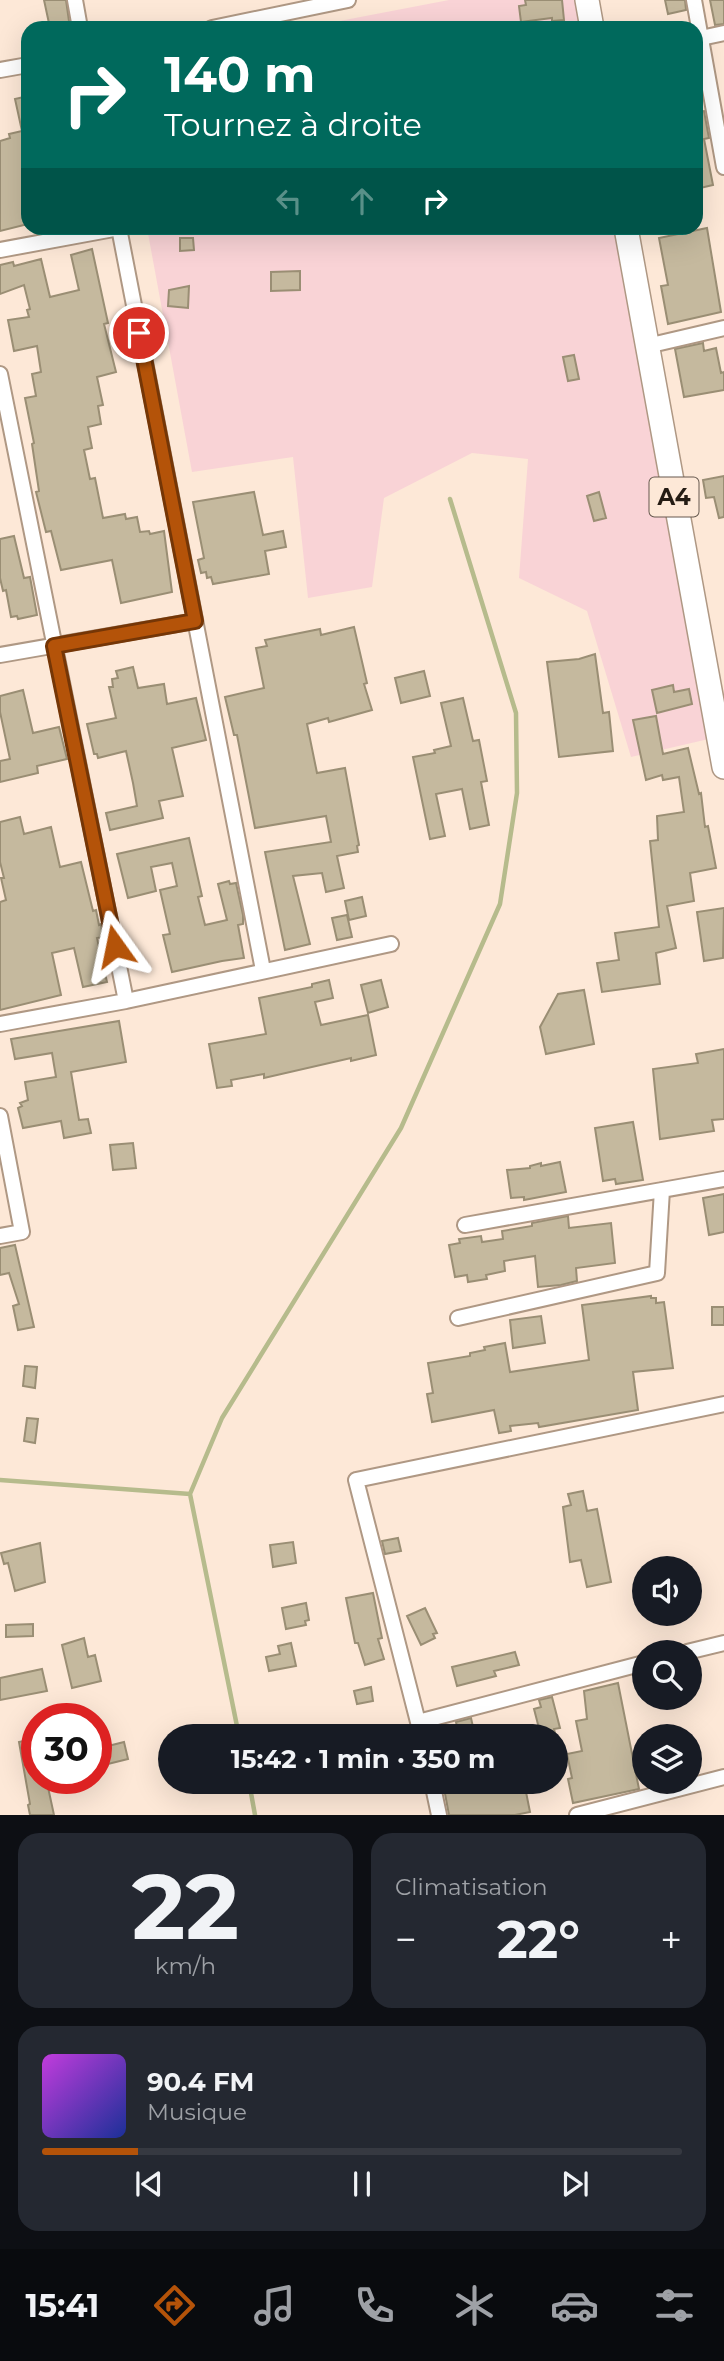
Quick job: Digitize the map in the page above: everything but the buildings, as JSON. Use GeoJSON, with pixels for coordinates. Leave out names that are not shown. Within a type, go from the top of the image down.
{"type":"FeatureCollection","features":[{"type":"Feature","properties":{"kind":"main road"},"geometry":{"type":"LineString","coordinates":[[587,0],[591,21]]}},
{"type":"Feature","properties":{"kind":"main road","name":"A4"},"geometry":{"type":"LineString","coordinates":[[627,235],[724,767]]}},
{"type":"Feature","properties":{"kind":"street"},"geometry":{"type":"LineString","coordinates":[[75,0],[79,21]]}},
{"type":"Feature","properties":{"kind":"street"},"geometry":{"type":"LineString","coordinates":[[246,21],[348,0]]}},
{"type":"Feature","properties":{"kind":"street"},"geometry":{"type":"LineString","coordinates":[[694,0],[698,21]]}},
{"type":"Feature","properties":{"kind":"street"},"geometry":{"type":"LineString","coordinates":[[703,38],[724,33]]}},
{"type":"Feature","properties":{"kind":"street"},"geometry":{"type":"LineString","coordinates":[[703,49],[724,167]]}},
{"type":"Feature","properties":{"kind":"street"},"geometry":{"type":"LineString","coordinates":[[0,70],[21,66]]}},
{"type":"Feature","properties":{"kind":"street"},"geometry":{"type":"LineString","coordinates":[[0,250],[81,235]]}},
{"type":"Feature","properties":{"kind":"street"},"geometry":{"type":"LineString","coordinates":[[120,235],[263,970]]}},
{"type":"Feature","properties":{"kind":"street"},"geometry":{"type":"LineString","coordinates":[[647,346],[724,328]]}},
{"type":"Feature","properties":{"kind":"street"},"geometry":{"type":"LineString","coordinates":[[0,374],[126,1001]]}},
{"type":"Feature","properties":{"kind":"street"},"geometry":{"type":"LineString","coordinates":[[0,655],[195,621]]}},
{"type":"Feature","properties":{"kind":"street"},"geometry":{"type":"LineString","coordinates":[[0,1024],[126,1001],[391,944]]}},
{"type":"Feature","properties":{"kind":"street"},"geometry":{"type":"LineString","coordinates":[[0,1116],[22,1232],[0,1236]]}},
{"type":"Feature","properties":{"kind":"street"},"geometry":{"type":"LineString","coordinates":[[465,1225],[724,1180]]}},
{"type":"Feature","properties":{"kind":"street"},"geometry":{"type":"LineString","coordinates":[[458,1318],[657,1273],[662,1190]]}},
{"type":"Feature","properties":{"kind":"street"},"geometry":{"type":"LineString","coordinates":[[419,1724],[356,1480],[724,1404]]}},
{"type":"Feature","properties":{"kind":"street"},"geometry":{"type":"LineString","coordinates":[[702,1648],[724,1643]]}},
{"type":"Feature","properties":{"kind":"street"},"geometry":{"type":"LineString","coordinates":[[437,1724],[632,1667]]}},
{"type":"Feature","properties":{"kind":"street"},"geometry":{"type":"LineString","coordinates":[[577,1815],[724,1777]]}},
{"type":"Feature","properties":{"kind":"street"},"geometry":{"type":"LineString","coordinates":[[435,1794],[439,1815]]}},
{"type":"Feature","properties":{"kind":"shaded area"},"geometry":{"type":"Polygon","coordinates":[[[449,0],[584,0],[588,21],[340,21],[449,0]]]}},
{"type":"Feature","properties":{"kind":"shaded area"},"geometry":{"type":"Polygon","coordinates":[[[148,235],[625,235],[713,738],[631,757],[587,611],[519,578],[528,459],[472,453],[384,498],[372,587],[308,598],[293,457],[192,472],[148,235]]]}},
{"type":"Feature","properties":{"kind":"waterway"},"geometry":{"type":"LineString","coordinates":[[190,1494],[222,1418],[401,1128],[500,904],[517,793],[516,713],[450,499]]}},
{"type":"Feature","properties":{"kind":"waterway"},"geometry":{"type":"LineString","coordinates":[[0,1480],[190,1494],[237,1724]]}},
{"type":"Feature","properties":{"kind":"waterway"},"geometry":{"type":"LineString","coordinates":[[251,1794],[255,1815]]}},
{"type":"Feature","properties":{"kind":"route"},"geometry":{"type":"LineString","coordinates":[[115,946],[54,646],[195,621],[139,333]]}}]}
